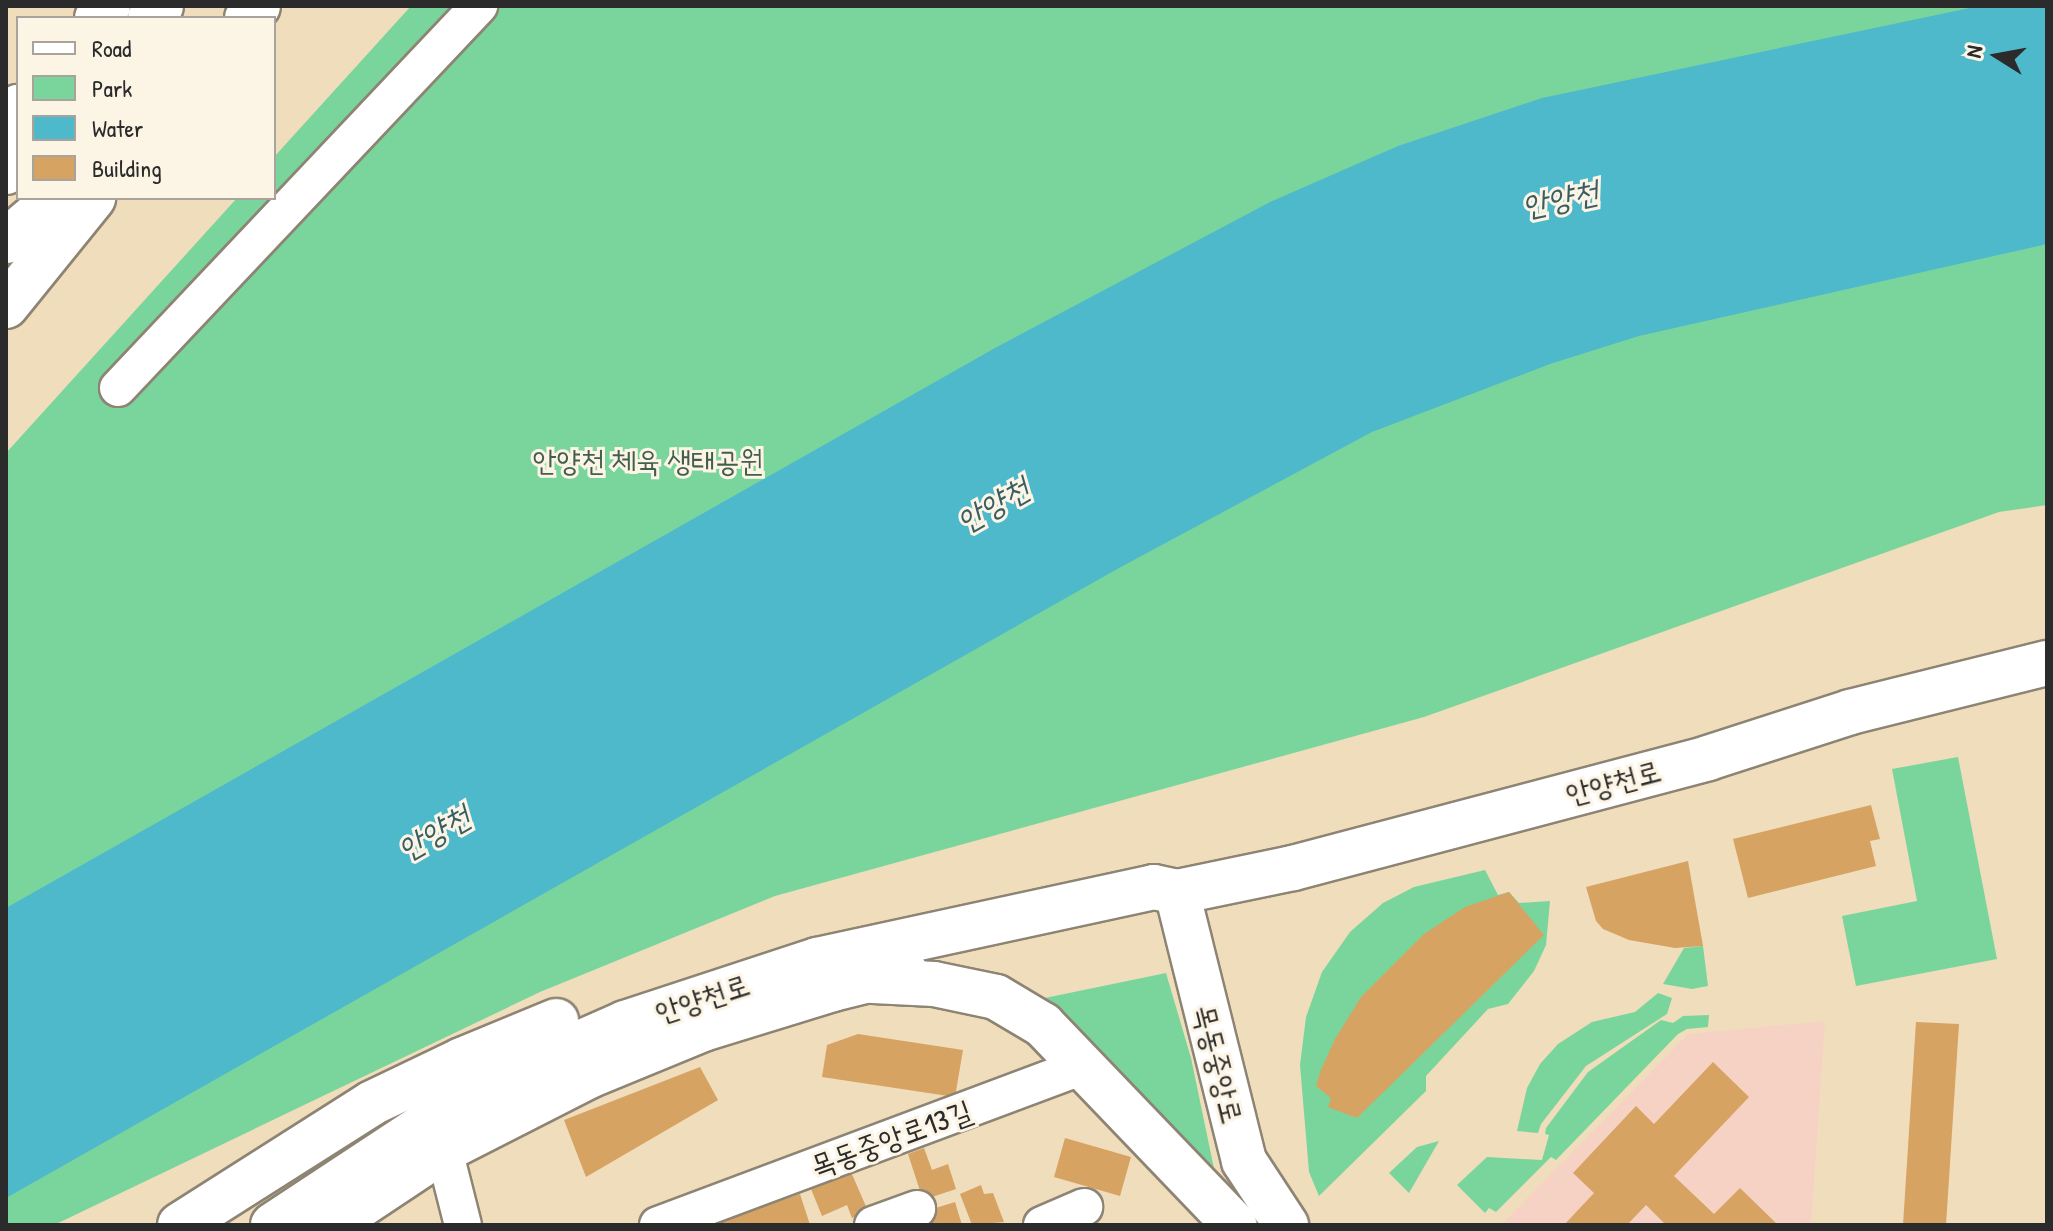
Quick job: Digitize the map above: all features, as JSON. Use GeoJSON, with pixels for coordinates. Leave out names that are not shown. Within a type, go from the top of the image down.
{"type":"FeatureCollection","features":[{"type":"Feature","properties":{"kind":"main road"},"geometry":{"type":"LineString","coordinates":[[6,241],[54,200]]}},
{"type":"Feature","properties":{"kind":"main road"},"geometry":{"type":"LineString","coordinates":[[6,306],[91,200]]}},
{"type":"Feature","properties":{"kind":"main road","name":"안양천로"},"geometry":{"type":"LineString","coordinates":[[331,1225],[444,1150],[589,1076],[875,963],[1154,887],[1177,892],[1293,868],[1708,758],[1850,712],[2047,663]]}},
{"type":"Feature","properties":{"kind":"main road","name":"목동중앙로"},"geometry":{"type":"LineString","coordinates":[[1177,892],[1244,1161],[1286,1225]]}},
{"type":"Feature","properties":{"kind":"main road"},"geometry":{"type":"LineString","coordinates":[[180,1225],[327,1129],[413,1082],[597,1004],[761,953],[839,936],[875,963],[934,984],[996,997],[1043,1025],[1235,1225]]}},
{"type":"Feature","properties":{"kind":"main road","name":"안양천로"},"geometry":{"type":"LineString","coordinates":[[273,1225],[475,1092],[625,1023],[817,960],[875,963]]}},
{"type":"Feature","properties":{"kind":"main road"},"geometry":{"type":"LineString","coordinates":[[218,1225],[360,1129],[438,1085],[482,1064],[584,1027],[625,1023]]}},
{"type":"Feature","properties":{"kind":"street"},"geometry":{"type":"LineString","coordinates":[[118,388],[479,6]]}},
{"type":"Feature","properties":{"kind":"street","name":"목동중앙로13길"},"geometry":{"type":"LineString","coordinates":[[658,1225],[701,1217],[1084,1066]]}},
{"type":"Feature","properties":{"kind":"street"},"geometry":{"type":"LineString","coordinates":[[444,1150],[463,1225]]}},
{"type":"Feature","properties":{"kind":"street"},"geometry":{"type":"LineString","coordinates":[[1042,1225],[1084,1207]]}},
{"type":"Feature","properties":{"kind":"street"},"geometry":{"type":"LineString","coordinates":[[873,1225],[917,1209]]}},
{"type":"Feature","properties":{"kind":"shaded area"},"geometry":{"type":"Polygon","coordinates":[[[1825,1021],[1811,1225],[1501,1225],[1688,1034],[1825,1021]]]}},
{"type":"Feature","properties":{"kind":"green space","name":"안양천 체육 생태공원"},"geometry":{"type":"Polygon","coordinates":[[[411,6],[2047,6],[2047,505],[1999,512],[1424,717],[775,896],[540,992],[54,1225],[6,1225],[6,453],[235,200],[276,200],[276,155],[411,6]]]}},
{"type":"Feature","properties":{"kind":"green space"},"geometry":{"type":"Polygon","coordinates":[[[1958,757],[1997,959],[1856,986],[1842,916],[1917,901],[1892,769],[1958,757]]]}},
{"type":"Feature","properties":{"kind":"green space"},"geometry":{"type":"Polygon","coordinates":[[[1485,870],[1498,895],[1509,892],[1519,903],[1550,901],[1546,945],[1534,971],[1508,1004],[1488,1009],[1426,1076],[1426,1091],[1319,1196],[1309,1172],[1300,1065],[1306,1017],[1322,972],[1350,932],[1383,903],[1414,887],[1485,870]]]}},
{"type":"Feature","properties":{"kind":"green space"},"geometry":{"type":"Polygon","coordinates":[[[1703,946],[1708,986],[1692,989],[1663,984],[1684,948],[1703,946]]]}},
{"type":"Feature","properties":{"kind":"green space"},"geometry":{"type":"Polygon","coordinates":[[[1166,973],[1191,1058],[1217,1183],[1040,999],[1166,973]]]}},
{"type":"Feature","properties":{"kind":"green space"},"geometry":{"type":"Polygon","coordinates":[[[1658,993],[1672,998],[1667,1014],[1586,1066],[1541,1124],[1538,1133],[1517,1131],[1527,1088],[1540,1064],[1558,1044],[1592,1022],[1635,1012],[1658,993]]]}},
{"type":"Feature","properties":{"kind":"green space"},"geometry":{"type":"Polygon","coordinates":[[[1709,1015],[1708,1027],[1687,1029],[1678,1034],[1556,1160],[1551,1157],[1496,1212],[1489,1208],[1485,1213],[1457,1185],[1487,1157],[1542,1160],[1549,1135],[1545,1134],[1546,1128],[1588,1072],[1661,1020],[1673,1023],[1683,1016],[1709,1015]]]}},
{"type":"Feature","properties":{"kind":"green space"},"geometry":{"type":"Polygon","coordinates":[[[1439,1141],[1409,1193],[1389,1173],[1417,1147],[1439,1141]]]}},
{"type":"Feature","properties":{"kind":"water","name":"안양천"},"geometry":{"type":"Polygon","coordinates":[[[1979,6],[2047,6],[2047,244],[1639,336],[1550,364],[1372,432],[1119,568],[6,1198],[6,908],[995,348],[1270,202],[1398,146],[1542,98],[1979,6]]]}},
{"type":"Feature","properties":{"kind":"building"},"geometry":{"type":"Polygon","coordinates":[[[1871,805],[1880,839],[1870,841],[1876,866],[1748,898],[1733,839],[1871,805]]]}},
{"type":"Feature","properties":{"kind":"building"},"geometry":{"type":"Polygon","coordinates":[[[1688,861],[1703,946],[1675,948],[1629,940],[1603,929],[1596,921],[1586,887],[1688,861]]]}},
{"type":"Feature","properties":{"kind":"building"},"geometry":{"type":"Polygon","coordinates":[[[1509,892],[1544,935],[1357,1118],[1328,1107],[1331,1098],[1316,1086],[1320,1072],[1335,1039],[1361,997],[1424,934],[1465,907],[1509,892]]]}},
{"type":"Feature","properties":{"kind":"building"},"geometry":{"type":"Polygon","coordinates":[[[1916,1022],[1959,1024],[1946,1225],[1903,1225],[1916,1022]]]}},
{"type":"Feature","properties":{"kind":"building"},"geometry":{"type":"Polygon","coordinates":[[[858,1034],[963,1050],[955,1097],[822,1077],[827,1045],[858,1034]]]}},
{"type":"Feature","properties":{"kind":"building"},"geometry":{"type":"Polygon","coordinates":[[[1713,1062],[1749,1097],[1674,1176],[1714,1214],[1740,1188],[1778,1225],[1666,1225],[1646,1205],[1627,1225],[1564,1225],[1594,1193],[1573,1173],[1636,1106],[1654,1124],[1713,1062]]]}},
{"type":"Feature","properties":{"kind":"building"},"geometry":{"type":"Polygon","coordinates":[[[700,1067],[718,1100],[586,1177],[564,1120],[700,1067]]]}},
{"type":"Feature","properties":{"kind":"building"},"geometry":{"type":"Polygon","coordinates":[[[1065,1138],[1131,1157],[1120,1196],[1054,1177],[1065,1138]]]}},
{"type":"Feature","properties":{"kind":"building"},"geometry":{"type":"Polygon","coordinates":[[[924,1148],[932,1170],[948,1164],[956,1189],[923,1200],[908,1154],[924,1148]]]}},
{"type":"Feature","properties":{"kind":"building"},"geometry":{"type":"Polygon","coordinates":[[[851,1172],[868,1211],[852,1218],[847,1205],[822,1216],[811,1189],[851,1172]]]}},
{"type":"Feature","properties":{"kind":"building"},"geometry":{"type":"Polygon","coordinates":[[[981,1185],[984,1194],[993,1193],[1004,1222],[972,1225],[960,1194],[981,1185]]]}},
{"type":"Feature","properties":{"kind":"building"},"geometry":{"type":"Polygon","coordinates":[[[800,1194],[810,1225],[719,1225],[718,1221],[800,1194]]]}},
{"type":"Feature","properties":{"kind":"building"},"geometry":{"type":"Polygon","coordinates":[[[955,1202],[962,1225],[931,1225],[926,1211],[955,1202]]]}}]}
